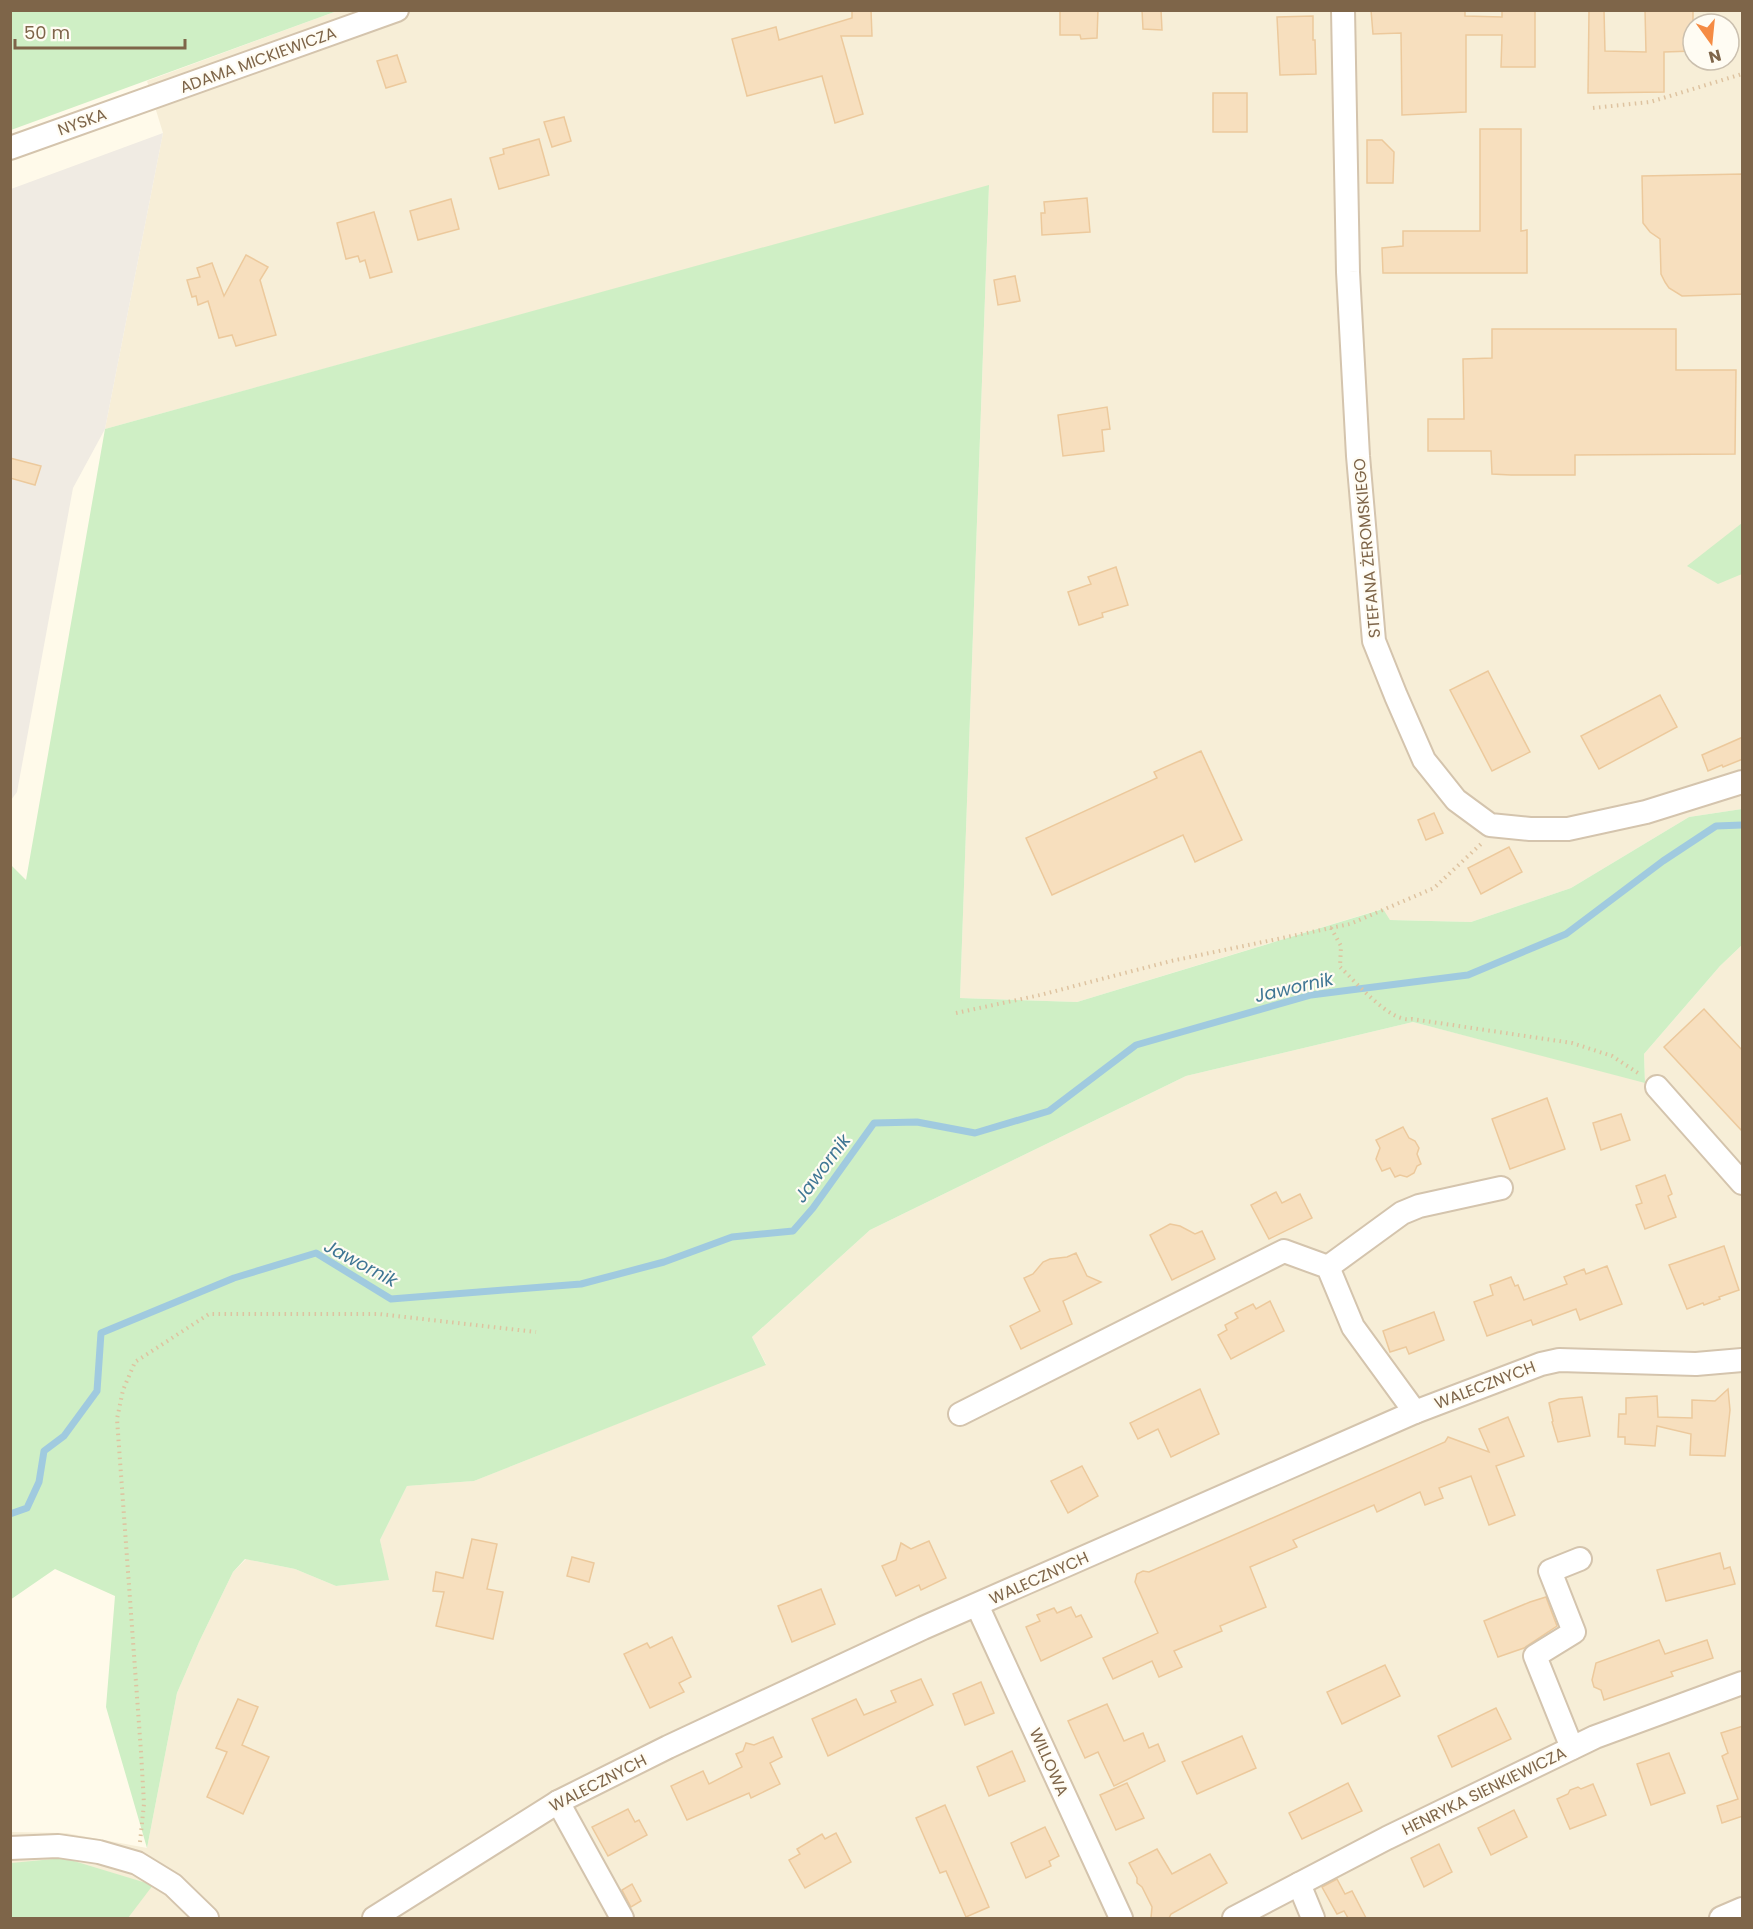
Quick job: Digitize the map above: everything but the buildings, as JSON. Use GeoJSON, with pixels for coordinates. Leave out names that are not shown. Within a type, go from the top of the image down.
{"type":"FeatureCollection","features":[{"type":"Feature","properties":{"kind":"street","name":"ADAMA MICKIEWICZA"},"geometry":{"type":"LineString","coordinates":[[153,97],[397,10]]}},
{"type":"Feature","properties":{"kind":"street","name":"STEFANA ŻEROMSKIEGO"},"geometry":{"type":"LineString","coordinates":[[1343,10],[1348,273],[1358,456],[1374,641],[1425,760],[1455,800],[1490,825],[1530,829],[1568,829],[1646,812],[1743,782]]}},
{"type":"Feature","properties":{"kind":"street","name":"NYSKA"},"geometry":{"type":"LineString","coordinates":[[10,148],[153,97]]}},
{"type":"Feature","properties":{"kind":"street"},"geometry":{"type":"LineString","coordinates":[[1657,1087],[1743,1183]]}},
{"type":"Feature","properties":{"kind":"street"},"geometry":{"type":"LineString","coordinates":[[1328,1267],[1402,1214],[1419,1206],[1501,1188]]}},
{"type":"Feature","properties":{"kind":"street"},"geometry":{"type":"LineString","coordinates":[[960,1414],[1284,1251],[1328,1267],[1353,1327],[1415,1412]]}},
{"type":"Feature","properties":{"kind":"street","name":"WALECZNYCH"},"geometry":{"type":"LineString","coordinates":[[374,1918],[558,1802],[668,1747],[923,1628],[1415,1412],[1541,1364],[1559,1360],[1696,1364],[1743,1360]]}},
{"type":"Feature","properties":{"kind":"street"},"geometry":{"type":"LineString","coordinates":[[1572,1748],[1535,1656],[1574,1632],[1550,1571],[1580,1559]]}},
{"type":"Feature","properties":{"kind":"street","name":"WILLOWA"},"geometry":{"type":"LineString","coordinates":[[977,1605],[1121,1918]]}},
{"type":"Feature","properties":{"kind":"street","name":"HENRYKA SIENKIEWICZA"},"geometry":{"type":"LineString","coordinates":[[1234,1918],[1387,1838],[1572,1748],[1620,1727],[1743,1683]]}},
{"type":"Feature","properties":{"kind":"street"},"geometry":{"type":"LineString","coordinates":[[558,1802],[622,1918]]}},
{"type":"Feature","properties":{"kind":"street"},"geometry":{"type":"LineString","coordinates":[[10,1848],[58,1846],[99,1852],[137,1863],[173,1885],[207,1918]]}},
{"type":"Feature","properties":{"kind":"street"},"geometry":{"type":"LineString","coordinates":[[1299,1884],[1313,1918]]}},
{"type":"Feature","properties":{"kind":"street"},"geometry":{"type":"LineString","coordinates":[[1721,1918],[1743,1909]]}},
{"type":"Feature","properties":{"kind":"path"},"geometry":{"type":"LineString","coordinates":[[1593,108],[1650,102],[1743,74]]}},
{"type":"Feature","properties":{"kind":"path"},"geometry":{"type":"LineString","coordinates":[[956,1013],[1040,995],[1171,961],[1350,924],[1434,888],[1500,826]]}},
{"type":"Feature","properties":{"kind":"path"},"geometry":{"type":"LineString","coordinates":[[1332,928],[1341,946],[1340,967],[1388,1011],[1406,1021],[1412,1019],[1572,1043],[1612,1056],[1657,1087]]}},
{"type":"Feature","properties":{"kind":"path"},"geometry":{"type":"LineString","coordinates":[[137,1863],[144,1804],[117,1419],[123,1390],[135,1362],[209,1314],[379,1314],[536,1332]]}},
{"type":"Feature","properties":{"kind":"shaded area"},"geometry":{"type":"Polygon","coordinates":[[[337,11],[1742,11],[1742,809],[1689,817],[1571,888],[1471,922],[1390,920],[1382,909],[1077,1002],[960,998],[989,186],[105,429],[163,133],[147,81],[337,11]]]}},
{"type":"Feature","properties":{"kind":"shaded area"},"geometry":{"type":"Polygon","coordinates":[[[163,133],[105,429],[73,488],[17,792],[11,800],[11,189],[163,133]]]}},
{"type":"Feature","properties":{"kind":"shaded area"},"geometry":{"type":"Polygon","coordinates":[[[1742,945],[1742,1918],[11,1918],[11,1832],[66,1833],[147,1848],[177,1693],[233,1572],[246,1559],[295,1569],[336,1586],[388,1580],[380,1540],[407,1486],[474,1481],[766,1364],[752,1337],[870,1230],[1186,1076],[1413,1022],[1645,1082],[1644,1054],[1720,966],[1742,945]]]}},
{"type":"Feature","properties":{"kind":"green space"},"geometry":{"type":"Polygon","coordinates":[[[11,10],[337,11],[11,130],[11,10]]]}},
{"type":"Feature","properties":{"kind":"green space"},"geometry":{"type":"Polygon","coordinates":[[[989,185],[960,998],[1077,1002],[1383,909],[1390,920],[1471,922],[1571,888],[1689,817],[1742,809],[1742,945],[1720,966],[1644,1054],[1645,1083],[1413,1022],[1186,1076],[870,1230],[752,1337],[766,1365],[474,1481],[407,1486],[380,1540],[389,1580],[336,1586],[295,1569],[245,1559],[233,1572],[177,1693],[147,1848],[106,1707],[115,1596],[55,1569],[10,1600],[11,865],[26,880],[105,429],[989,185]]]}},
{"type":"Feature","properties":{"kind":"green space"},"geometry":{"type":"Polygon","coordinates":[[[1742,523],[1742,574],[1718,584],[1687,566],[1742,523]]]}},
{"type":"Feature","properties":{"kind":"green space"},"geometry":{"type":"Polygon","coordinates":[[[64,1858],[153,1885],[128,1918],[11,1918],[11,1863],[64,1858]]]}},
{"type":"Feature","properties":{"kind":"waterway","name":"Jawornik"},"geometry":{"type":"LineString","coordinates":[[10,1514],[27,1508],[39,1482],[44,1451],[64,1436],[97,1391],[101,1333],[234,1278],[316,1253],[391,1299],[581,1284],[664,1262],[732,1237],[793,1231],[813,1208],[874,1123],[917,1122],[975,1133],[1049,1111],[1136,1045],[1311,995],[1468,975],[1566,934],[1663,861],[1716,826],[1742,825]]}}]}
